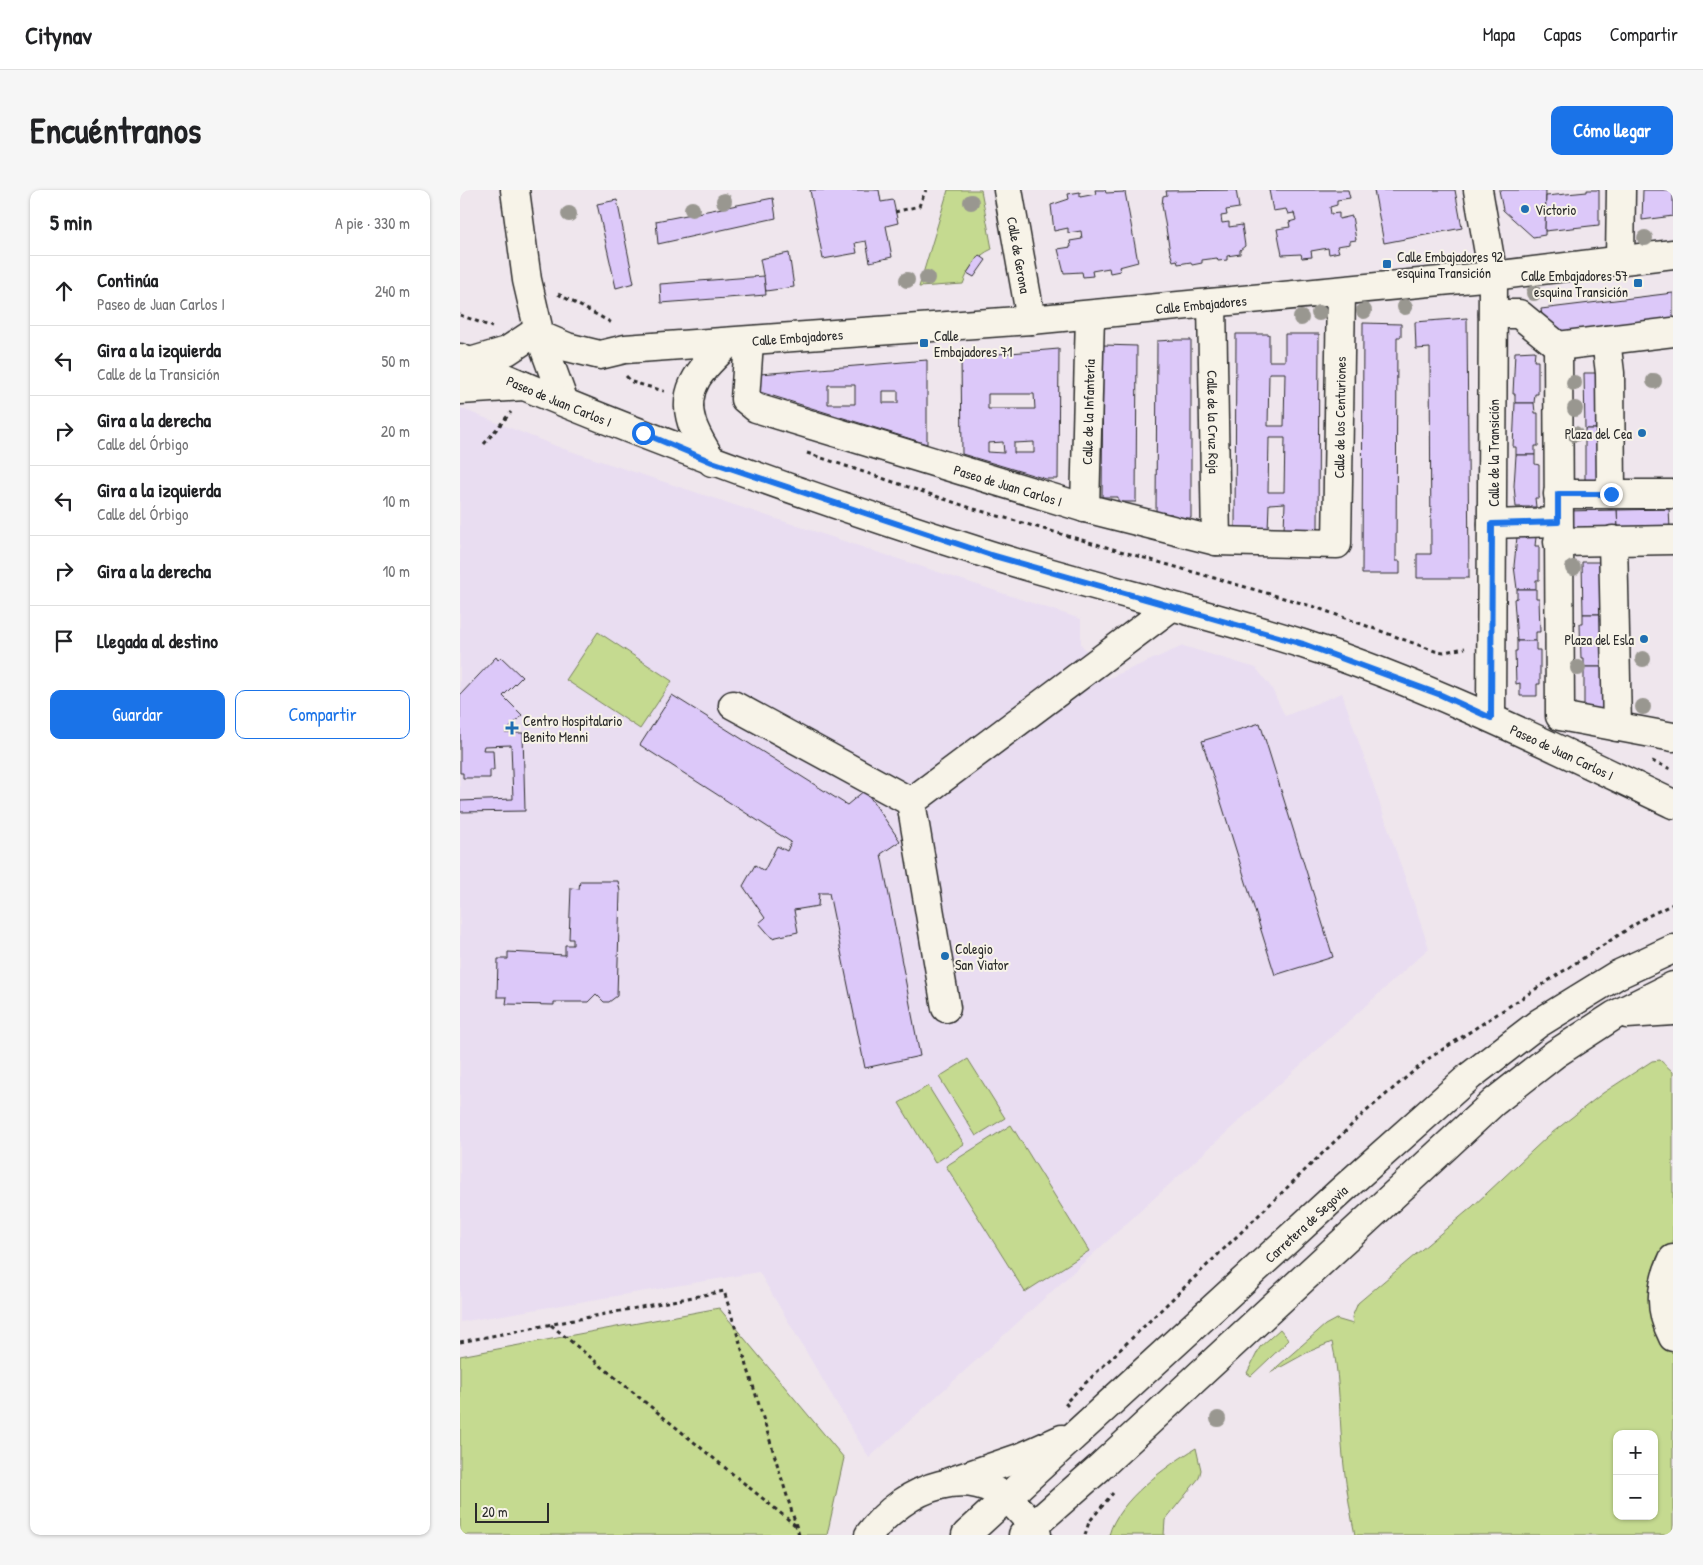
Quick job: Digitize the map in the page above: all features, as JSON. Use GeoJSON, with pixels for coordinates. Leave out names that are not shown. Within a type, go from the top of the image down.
{"type":"FeatureCollection","features":[{"type":"Feature","properties":{"kind":"street"},"geometry":{"type":"LineString","coordinates":[[515,190],[524,263],[540,336],[564,402]]}},
{"type":"Feature","properties":{"kind":"street","name":"Calle de Gerona"},"geometry":{"type":"LineString","coordinates":[[1008,190],[1031,320]]}},
{"type":"Feature","properties":{"kind":"street","name":"Calle de la Transición"},"geometry":{"type":"LineString","coordinates":[[1478,190],[1493,276],[1491,718]]}},
{"type":"Feature","properties":{"kind":"street"},"geometry":{"type":"LineString","coordinates":[[1620,190],[1620,260]]}},
{"type":"Feature","properties":{"kind":"street","name":"Calle Embajadores"},"geometry":{"type":"LineString","coordinates":[[540,336],[567,347],[600,354],[624,349],[1090,315],[1493,276],[1673,254]]}},
{"type":"Feature","properties":{"kind":"street","name":"Calle de los Centuriones"},"geometry":{"type":"LineString","coordinates":[[1337,544],[1341,291]]}},
{"type":"Feature","properties":{"kind":"street","name":"Calle de la Cruz Roja"},"geometry":{"type":"LineString","coordinates":[[1212,303],[1216,540]]}},
{"type":"Feature","properties":{"kind":"street"},"geometry":{"type":"LineString","coordinates":[[1493,314],[1519,314],[1558,346],[1673,332]]}},
{"type":"Feature","properties":{"kind":"street","name":"Calle de la Infantería"},"geometry":{"type":"LineString","coordinates":[[1085,508],[1090,315]]}},
{"type":"Feature","properties":{"kind":"street"},"geometry":{"type":"LineString","coordinates":[[463,363],[507,351],[534,333],[540,336]]}},
{"type":"Feature","properties":{"kind":"street"},"geometry":{"type":"LineString","coordinates":[[1606,340],[1610,373],[1611,494]]}},
{"type":"Feature","properties":{"kind":"street"},"geometry":{"type":"LineString","coordinates":[[712,462],[691,422],[690,399],[694,378],[739,342]]}},
{"type":"Feature","properties":{"kind":"street","name":"Paseo de Juan Carlos I"},"geometry":{"type":"LineString","coordinates":[[739,342],[745,399],[756,408],[1085,508],[1216,540],[1337,544]]}},
{"type":"Feature","properties":{"kind":"street"},"geometry":{"type":"LineString","coordinates":[[1558,346],[1560,716],[1673,737]]}},
{"type":"Feature","properties":{"kind":"street","name":"Paseo de Juan Carlos I"},"geometry":{"type":"LineString","coordinates":[[463,363],[712,462],[991,555],[1303,644],[1441,695],[1673,804]]}},
{"type":"Feature","properties":{"kind":"street"},"geometry":{"type":"LineString","coordinates":[[460,390],[527,387]]}},
{"type":"Feature","properties":{"kind":"street"},"geometry":{"type":"LineString","coordinates":[[1558,494],[1673,494]]}},
{"type":"Feature","properties":{"kind":"street"},"geometry":{"type":"LineString","coordinates":[[1492,524],[1673,547]]}},
{"type":"Feature","properties":{"kind":"street"},"geometry":{"type":"LineString","coordinates":[[1612,540],[1617,726]]}},
{"type":"Feature","properties":{"kind":"street"},"geometry":{"type":"LineString","coordinates":[[911,802],[1171,607]]}},
{"type":"Feature","properties":{"kind":"street"},"geometry":{"type":"LineString","coordinates":[[733,705],[911,802]]}},
{"type":"Feature","properties":{"kind":"street"},"geometry":{"type":"LineString","coordinates":[[911,802],[946,1008]]}},
{"type":"Feature","properties":{"kind":"street","name":"Carretera de Segovia"},"geometry":{"type":"LineString","coordinates":[[966,1535],[1086,1427],[1342,1190],[1470,1076],[1547,1018],[1617,975],[1673,948]]}},
{"type":"Feature","properties":{"kind":"street"},"geometry":{"type":"LineString","coordinates":[[949,1482],[977,1484],[1008,1498],[1031,1532],[1494,1102],[1555,1054],[1615,1015],[1673,986]]}},
{"type":"Feature","properties":{"kind":"street"},"geometry":{"type":"LineString","coordinates":[[1615,1015],[1673,1011]]}},
{"type":"Feature","properties":{"kind":"street"},"geometry":{"type":"LineString","coordinates":[[1673,1259],[1665,1278],[1662,1294],[1665,1317],[1673,1337]]}},
{"type":"Feature","properties":{"kind":"street"},"geometry":{"type":"LineString","coordinates":[[869,1535],[884,1517],[908,1498],[1022,1457],[1086,1427]]}},
{"type":"Feature","properties":{"kind":"path"},"geometry":{"type":"LineString","coordinates":[[895,212],[919,206],[926,190]]}},
{"type":"Feature","properties":{"kind":"path"},"geometry":{"type":"LineString","coordinates":[[484,444],[527,387]]}},
{"type":"Feature","properties":{"kind":"path"},"geometry":{"type":"LineString","coordinates":[[460,1342],[724,1291],[799,1535]]}},
{"type":"Feature","properties":{"kind":"path"},"geometry":{"type":"LineString","coordinates":[[551,1325],[795,1525]]}},
{"type":"Feature","properties":{"kind":"shaded area","name":"Colegio San Viator"},"geometry":{"type":"Polygon","coordinates":[[[460,408],[561,448],[1081,619],[1081,644],[1107,679],[1183,646],[1256,668],[1271,687],[1285,716],[1342,693],[1429,948],[869,1458],[759,1272],[460,1322],[460,408]]]}},
{"type":"Feature","properties":{"kind":"green space"},"geometry":{"type":"Polygon","coordinates":[[[948,190],[981,190],[992,249],[974,263],[963,284],[919,287],[948,190]]]}},
{"type":"Feature","properties":{"kind":"green space"},"geometry":{"type":"Polygon","coordinates":[[[598,632],[672,681],[640,729],[566,680],[598,632]]]}},
{"type":"Feature","properties":{"kind":"green space"},"geometry":{"type":"Polygon","coordinates":[[[968,1059],[1005,1118],[976,1136],[939,1077],[968,1059]]]}},
{"type":"Feature","properties":{"kind":"green space"},"geometry":{"type":"Polygon","coordinates":[[[1660,1060],[1673,1072],[1673,1535],[1355,1535],[1344,1470],[1337,1376],[1332,1342],[1308,1352],[1270,1373],[1325,1325],[1336,1319],[1353,1324],[1352,1317],[1358,1303],[1472,1207],[1548,1136],[1603,1093],[1652,1061],[1660,1060]]]}},
{"type":"Feature","properties":{"kind":"green space"},"geometry":{"type":"Polygon","coordinates":[[[928,1086],[964,1144],[935,1163],[899,1103],[928,1086]]]}},
{"type":"Feature","properties":{"kind":"green space"},"geometry":{"type":"Polygon","coordinates":[[[1011,1125],[1089,1251],[1025,1292],[946,1166],[1011,1125]]]}},
{"type":"Feature","properties":{"kind":"green space"},"geometry":{"type":"Polygon","coordinates":[[[719,1308],[844,1458],[827,1535],[460,1535],[460,1356],[719,1308]]]}},
{"type":"Feature","properties":{"kind":"green space"},"geometry":{"type":"Polygon","coordinates":[[[1280,1329],[1289,1340],[1251,1376],[1247,1373],[1260,1347],[1280,1329]]]}},
{"type":"Feature","properties":{"kind":"green space"},"geometry":{"type":"Polygon","coordinates":[[[1196,1448],[1201,1470],[1199,1478],[1165,1520],[1164,1535],[1109,1535],[1122,1509],[1145,1485],[1171,1464],[1196,1448]]]}},
{"type":"Feature","properties":{"kind":"building"},"geometry":{"type":"Polygon","coordinates":[[[810,190],[879,190],[881,202],[893,200],[898,223],[886,226],[892,257],[870,262],[866,241],[855,243],[857,253],[823,259],[810,190]]]}},
{"type":"Feature","properties":{"kind":"building"},"geometry":{"type":"Polygon","coordinates":[[[1095,190],[1105,190],[1106,193],[1125,192],[1138,262],[1119,267],[1120,271],[1110,273],[1109,268],[1092,271],[1093,276],[1083,277],[1082,272],[1064,273],[1058,249],[1071,247],[1070,241],[1082,239],[1081,231],[1068,233],[1068,228],[1054,231],[1051,205],[1069,199],[1068,194],[1080,192],[1080,197],[1096,194],[1095,190]]]}},
{"type":"Feature","properties":{"kind":"building"},"geometry":{"type":"Polygon","coordinates":[[[1236,190],[1239,208],[1226,210],[1227,215],[1221,216],[1222,223],[1229,222],[1229,227],[1242,225],[1245,246],[1240,250],[1240,254],[1227,256],[1227,260],[1218,261],[1217,258],[1202,260],[1202,263],[1192,265],[1191,262],[1178,264],[1177,260],[1173,261],[1162,205],[1163,196],[1167,195],[1166,191],[1236,190]]]}},
{"type":"Feature","properties":{"kind":"building"},"geometry":{"type":"Polygon","coordinates":[[[1269,190],[1348,190],[1350,198],[1337,200],[1337,205],[1330,207],[1331,214],[1339,213],[1339,219],[1352,216],[1356,240],[1350,241],[1350,244],[1337,246],[1339,252],[1329,254],[1328,248],[1311,251],[1312,257],[1302,258],[1301,254],[1282,255],[1277,229],[1290,227],[1289,222],[1296,220],[1294,213],[1288,214],[1286,209],[1273,211],[1269,190]]]}},
{"type":"Feature","properties":{"kind":"building"},"geometry":{"type":"Polygon","coordinates":[[[1374,190],[1455,190],[1462,228],[1384,243],[1374,190]]]}},
{"type":"Feature","properties":{"kind":"building"},"geometry":{"type":"Polygon","coordinates":[[[1499,190],[1546,190],[1545,235],[1533,237],[1503,210],[1499,190]]]}},
{"type":"Feature","properties":{"kind":"building"},"geometry":{"type":"Polygon","coordinates":[[[1587,190],[1599,190],[1599,225],[1545,231],[1546,196],[1587,192],[1587,190]]]}},
{"type":"Feature","properties":{"kind":"building"},"geometry":{"type":"Polygon","coordinates":[[[1643,190],[1673,190],[1673,216],[1642,220],[1643,190]]]}},
{"type":"Feature","properties":{"kind":"building"},"geometry":{"type":"Polygon","coordinates":[[[773,198],[776,218],[658,244],[656,221],[773,198]]]}},
{"type":"Feature","properties":{"kind":"building"},"geometry":{"type":"Polygon","coordinates":[[[617,200],[634,283],[616,288],[597,204],[617,200]]]}},
{"type":"Feature","properties":{"kind":"building"},"geometry":{"type":"Polygon","coordinates":[[[789,253],[794,287],[766,291],[760,259],[789,253]]]}},
{"type":"Feature","properties":{"kind":"building"},"geometry":{"type":"Polygon","coordinates":[[[979,255],[986,260],[974,277],[967,273],[979,255]]]}},
{"type":"Feature","properties":{"kind":"building"},"geometry":{"type":"Polygon","coordinates":[[[764,276],[766,295],[661,303],[660,284],[764,276]]]}},
{"type":"Feature","properties":{"kind":"building"},"geometry":{"type":"Polygon","coordinates":[[[1673,293],[1673,319],[1545,334],[1541,309],[1673,293]]]}},
{"type":"Feature","properties":{"kind":"building"},"geometry":{"type":"Polygon","coordinates":[[[1467,318],[1469,578],[1417,578],[1417,554],[1431,554],[1430,348],[1416,349],[1415,322],[1467,318]]]}},
{"type":"Feature","properties":{"kind":"building"},"geometry":{"type":"Polygon","coordinates":[[[1363,323],[1401,324],[1401,337],[1397,337],[1396,561],[1400,561],[1400,574],[1362,574],[1363,323]]]}},
{"type":"Feature","properties":{"kind":"building"},"geometry":{"type":"Polygon","coordinates":[[[1236,334],[1269,334],[1269,361],[1285,361],[1285,334],[1319,334],[1318,530],[1284,530],[1285,503],[1269,504],[1268,530],[1235,530],[1236,334]],[[1269,373],[1268,426],[1284,426],[1285,373],[1269,373]],[[1269,438],[1268,492],[1284,492],[1285,438],[1269,438]]]}},
{"type":"Feature","properties":{"kind":"building"},"geometry":{"type":"Polygon","coordinates":[[[1191,340],[1191,518],[1173,518],[1172,514],[1156,513],[1157,341],[1191,340]]]}},
{"type":"Feature","properties":{"kind":"building"},"geometry":{"type":"Polygon","coordinates":[[[1103,345],[1137,346],[1136,502],[1118,502],[1118,497],[1102,497],[1103,345]]]}},
{"type":"Feature","properties":{"kind":"building"},"geometry":{"type":"Polygon","coordinates":[[[1059,349],[1058,479],[1046,479],[962,454],[961,357],[1059,349]],[[988,394],[988,409],[1035,409],[1034,394],[988,394]],[[1003,442],[988,443],[988,452],[1004,453],[1003,442]],[[1034,442],[1014,443],[1014,453],[1034,453],[1034,442]]]}},
{"type":"Feature","properties":{"kind":"building"},"geometry":{"type":"Polygon","coordinates":[[[1535,351],[1534,361],[1538,361],[1538,394],[1535,394],[1534,403],[1515,403],[1515,394],[1513,394],[1515,352],[1535,351]]]}},
{"type":"Feature","properties":{"kind":"building"},"geometry":{"type":"Polygon","coordinates":[[[927,360],[927,444],[760,392],[760,374],[927,360]],[[828,385],[828,404],[855,404],[855,385],[828,385]],[[883,391],[883,403],[898,403],[898,391],[883,391]]]}},
{"type":"Feature","properties":{"kind":"building"},"geometry":{"type":"Polygon","coordinates":[[[1584,373],[1602,373],[1602,429],[1585,429],[1584,373]]]}},
{"type":"Feature","properties":{"kind":"building"},"geometry":{"type":"Polygon","coordinates":[[[1515,403],[1534,403],[1535,413],[1538,413],[1538,446],[1535,446],[1535,455],[1516,455],[1516,447],[1513,447],[1515,403]]]}},
{"type":"Feature","properties":{"kind":"building"},"geometry":{"type":"Polygon","coordinates":[[[1585,429],[1602,429],[1603,485],[1585,485],[1585,429]]]}},
{"type":"Feature","properties":{"kind":"building"},"geometry":{"type":"Polygon","coordinates":[[[1516,455],[1535,455],[1535,464],[1539,465],[1539,498],[1535,498],[1536,507],[1516,507],[1514,486],[1516,455]]]}},
{"type":"Feature","properties":{"kind":"building"},"geometry":{"type":"Polygon","coordinates":[[[1669,509],[1670,529],[1618,530],[1617,510],[1669,509]]]}},
{"type":"Feature","properties":{"kind":"building"},"geometry":{"type":"Polygon","coordinates":[[[1617,510],[1618,530],[1566,531],[1565,511],[1617,510]]]}},
{"type":"Feature","properties":{"kind":"building"},"geometry":{"type":"Polygon","coordinates":[[[1517,537],[1536,537],[1535,546],[1539,546],[1539,580],[1536,580],[1536,589],[1517,589],[1514,566],[1517,537]]]}},
{"type":"Feature","properties":{"kind":"building"},"geometry":{"type":"Polygon","coordinates":[[[1582,562],[1601,562],[1602,614],[1583,614],[1582,562]]]}},
{"type":"Feature","properties":{"kind":"building"},"geometry":{"type":"Polygon","coordinates":[[[1517,589],[1536,589],[1536,598],[1539,598],[1540,632],[1536,632],[1536,641],[1517,641],[1514,599],[1517,598],[1517,589]]]}},
{"type":"Feature","properties":{"kind":"building"},"geometry":{"type":"Polygon","coordinates":[[[1583,614],[1602,614],[1602,667],[1584,667],[1584,659],[1581,659],[1580,624],[1583,624],[1583,614]]]}},
{"type":"Feature","properties":{"kind":"building"},"geometry":{"type":"Polygon","coordinates":[[[1517,641],[1536,641],[1536,650],[1540,650],[1540,684],[1537,684],[1537,696],[1520,696],[1520,683],[1516,684],[1515,651],[1517,651],[1517,641]]]}},
{"type":"Feature","properties":{"kind":"building"},"geometry":{"type":"Polygon","coordinates":[[[496,657],[498,660],[501,657],[522,677],[503,696],[522,715],[505,733],[523,733],[525,811],[460,812],[460,801],[513,799],[511,745],[484,746],[483,750],[493,750],[494,770],[490,770],[490,778],[463,778],[463,773],[460,773],[460,695],[496,657]]]}},
{"type":"Feature","properties":{"kind":"building"},"geometry":{"type":"Polygon","coordinates":[[[1584,667],[1602,667],[1602,676],[1609,676],[1609,709],[1602,709],[1602,719],[1584,719],[1584,667]]]}},
{"type":"Feature","properties":{"kind":"building"},"geometry":{"type":"Polygon","coordinates":[[[672,695],[847,805],[865,790],[900,841],[881,854],[920,1056],[865,1068],[829,893],[819,893],[818,906],[794,910],[798,932],[772,938],[759,923],[765,918],[743,886],[755,865],[764,871],[777,846],[787,851],[791,842],[640,745],[672,695]]]}},
{"type":"Feature","properties":{"kind":"building"},"geometry":{"type":"Polygon","coordinates":[[[1260,723],[1333,957],[1275,975],[1202,741],[1260,723]]]}},
{"type":"Feature","properties":{"kind":"building"},"geometry":{"type":"Polygon","coordinates":[[[580,881],[618,881],[620,891],[617,996],[609,1002],[604,1002],[596,994],[588,1002],[554,1002],[554,1005],[506,1004],[507,997],[497,997],[498,959],[508,959],[508,952],[565,955],[565,945],[573,945],[573,939],[569,939],[571,888],[579,889],[580,881]]]}},
{"type":"Feature","properties":{"kind":"place","name":"Victorio"},"geometry":{"type":"Point","coordinates":[1525,209]}},
{"type":"Feature","properties":{"kind":"place","name":"Calle Embajadores 92 esquina Transición"},"geometry":{"type":"Point","coordinates":[1387,264]}},
{"type":"Feature","properties":{"kind":"place","name":"Calle Embajadores 57 esquina Transición"},"geometry":{"type":"Point","coordinates":[1638,283]}},
{"type":"Feature","properties":{"kind":"place","name":"Calle Embajadores 71"},"geometry":{"type":"Point","coordinates":[924,343]}},
{"type":"Feature","properties":{"kind":"place","name":"Plaza del Cea"},"geometry":{"type":"Point","coordinates":[1642,433]}},
{"type":"Feature","properties":{"kind":"place","name":"Plaza del Esla"},"geometry":{"type":"Point","coordinates":[1644,639]}},
{"type":"Feature","properties":{"kind":"place","name":"Centro Hospitalario Benito Menni"},"geometry":{"type":"Point","coordinates":[512,728]}},
{"type":"Feature","properties":{"kind":"place","name":"Colegio San Viator"},"geometry":{"type":"Point","coordinates":[945,956]}},
{"type":"Feature","properties":{"kind":"route"},"geometry":{"type":"LineString","coordinates":[[643,433],[712,462],[991,555],[1303,644],[1441,695],[1491,718],[1492,524],[1558,522],[1558,494],[1611,494]]}}]}
